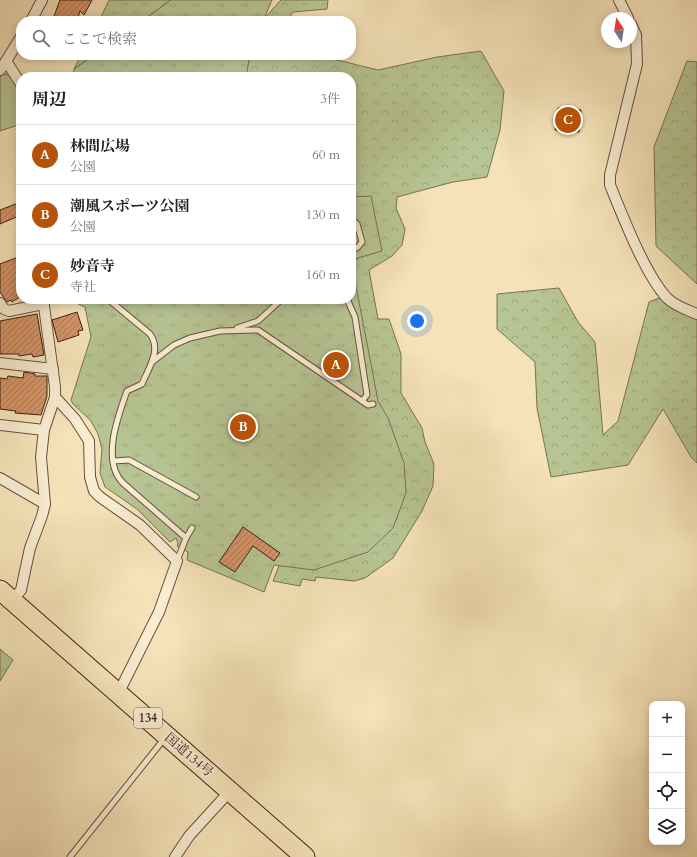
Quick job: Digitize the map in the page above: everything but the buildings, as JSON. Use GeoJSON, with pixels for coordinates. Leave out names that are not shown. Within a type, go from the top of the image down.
{"type":"FeatureCollection","features":[{"type":"Feature","properties":{"kind":"highway","name":"国道134号"},"geometry":{"type":"LineString","coordinates":[[6,596],[117,691],[305,857]]}},
{"type":"Feature","properties":{"kind":"street"},"geometry":{"type":"LineString","coordinates":[[34,16],[42,0]]}},
{"type":"Feature","properties":{"kind":"street"},"geometry":{"type":"LineString","coordinates":[[619,0],[625,12]]}},
{"type":"Feature","properties":{"kind":"street"},"geometry":{"type":"LineString","coordinates":[[0,70],[16,45]]}},
{"type":"Feature","properties":{"kind":"street"},"geometry":{"type":"LineString","coordinates":[[636,48],[637,64],[610,174],[610,185],[646,265],[659,286],[668,298],[680,308],[697,314]]}},
{"type":"Feature","properties":{"kind":"street"},"geometry":{"type":"LineString","coordinates":[[6,61],[16,76]]}},
{"type":"Feature","properties":{"kind":"street"},"geometry":{"type":"LineString","coordinates":[[0,302],[4,309],[9,311],[35,304]]}},
{"type":"Feature","properties":{"kind":"street"},"geometry":{"type":"LineString","coordinates":[[6,596],[21,590],[30,548],[45,504],[41,465],[44,430],[55,397],[43,304]]}},
{"type":"Feature","properties":{"kind":"street"},"geometry":{"type":"LineString","coordinates":[[0,363],[52,368]]}},
{"type":"Feature","properties":{"kind":"street"},"geometry":{"type":"LineString","coordinates":[[55,397],[76,419],[89,441],[90,477],[94,491],[100,498],[140,525],[177,561],[159,612],[121,688],[117,691]]}},
{"type":"Feature","properties":{"kind":"street"},"geometry":{"type":"LineString","coordinates":[[0,424],[44,430]]}},
{"type":"Feature","properties":{"kind":"street"},"geometry":{"type":"LineString","coordinates":[[0,478],[45,504]]}},
{"type":"Feature","properties":{"kind":"street"},"geometry":{"type":"LineString","coordinates":[[175,857],[189,836],[230,791]]}},
{"type":"Feature","properties":{"kind":"lane"},"geometry":{"type":"LineString","coordinates":[[356,223],[362,242],[356,248]]}},
{"type":"Feature","properties":{"kind":"lane"},"geometry":{"type":"LineString","coordinates":[[114,304],[152,336],[156,349],[142,384],[127,391],[113,434],[114,461],[118,478],[186,538]]}},
{"type":"Feature","properties":{"kind":"lane"},"geometry":{"type":"LineString","coordinates":[[151,362],[174,345],[190,338],[230,330],[258,321],[277,304]]}},
{"type":"Feature","properties":{"kind":"lane"},"geometry":{"type":"LineString","coordinates":[[349,304],[355,317],[367,395],[362,400]]}},
{"type":"Feature","properties":{"kind":"lane"},"geometry":{"type":"LineString","coordinates":[[230,330],[258,330],[368,405],[373,404]]}},
{"type":"Feature","properties":{"kind":"lane"},"geometry":{"type":"LineString","coordinates":[[114,461],[129,460],[196,497]]}},
{"type":"Feature","properties":{"kind":"lane"},"geometry":{"type":"LineString","coordinates":[[177,561],[186,538],[192,528]]}},
{"type":"Feature","properties":{"kind":"lane"},"geometry":{"type":"LineString","coordinates":[[70,857],[167,735]]}},
{"type":"Feature","properties":{"kind":"green space"},"geometry":{"type":"Polygon","coordinates":[[[109,0],[171,0],[149,16],[101,16],[109,0]]]}},
{"type":"Feature","properties":{"kind":"green space"},"geometry":{"type":"Polygon","coordinates":[[[171,0],[272,0],[265,16],[149,16],[171,0]]]}},
{"type":"Feature","properties":{"kind":"green space"},"geometry":{"type":"Polygon","coordinates":[[[281,0],[328,0],[327,9],[293,12],[290,16],[267,16],[281,0]]]}},
{"type":"Feature","properties":{"kind":"green space"},"geometry":{"type":"Polygon","coordinates":[[[481,51],[504,91],[500,130],[487,177],[453,182],[397,197],[396,208],[405,229],[402,245],[392,256],[369,270],[378,319],[389,319],[401,354],[401,393],[422,428],[425,442],[434,464],[433,486],[422,511],[393,558],[365,578],[354,581],[316,577],[315,581],[302,579],[300,586],[273,581],[285,551],[380,424],[356,297],[356,260],[362,249],[356,231],[356,72],[239,72],[243,60],[337,60],[378,70],[437,57],[481,51]]]}},
{"type":"Feature","properties":{"kind":"green space"},"geometry":{"type":"Polygon","coordinates":[[[78,60],[87,60],[74,69],[78,60]]]}},
{"type":"Feature","properties":{"kind":"green space"},"geometry":{"type":"Polygon","coordinates":[[[87,60],[249,60],[247,72],[74,72],[74,69],[87,60]]]}},
{"type":"Feature","properties":{"kind":"green space"},"geometry":{"type":"Polygon","coordinates":[[[687,61],[697,62],[697,284],[656,246],[654,147],[687,61]]]}},
{"type":"Feature","properties":{"kind":"green space"},"geometry":{"type":"Polygon","coordinates":[[[3,74],[10,75],[16,85],[16,126],[0,131],[0,77],[3,74]]]}},
{"type":"Feature","properties":{"kind":"green space"},"geometry":{"type":"Polygon","coordinates":[[[371,196],[382,251],[356,259],[356,197],[371,196]]]}},
{"type":"Feature","properties":{"kind":"green space"},"geometry":{"type":"Polygon","coordinates":[[[356,286],[378,401],[388,418],[404,463],[406,493],[393,528],[368,552],[314,570],[274,565],[264,592],[187,560],[188,552],[177,546],[178,543],[176,538],[170,542],[137,509],[105,487],[100,473],[102,449],[98,434],[91,421],[73,404],[71,400],[91,337],[85,307],[78,304],[356,304],[356,286]]]}},
{"type":"Feature","properties":{"kind":"green space"},"geometry":{"type":"Polygon","coordinates":[[[559,288],[578,322],[595,342],[603,435],[618,421],[649,302],[669,294],[697,318],[697,463],[691,457],[663,409],[628,465],[551,477],[537,408],[535,362],[497,329],[497,294],[559,288]]]}},
{"type":"Feature","properties":{"kind":"green space"},"geometry":{"type":"Polygon","coordinates":[[[0,649],[13,660],[0,681],[0,649]]]}},
{"type":"Feature","properties":{"kind":"place","name":"妙音寺"},"geometry":{"type":"Point","coordinates":[568,120]}},
{"type":"Feature","properties":{"kind":"place","name":"林間広場"},"geometry":{"type":"Point","coordinates":[336,365]}},
{"type":"Feature","properties":{"kind":"place","name":"潮風スポーツ公園"},"geometry":{"type":"Point","coordinates":[243,427]}}]}
